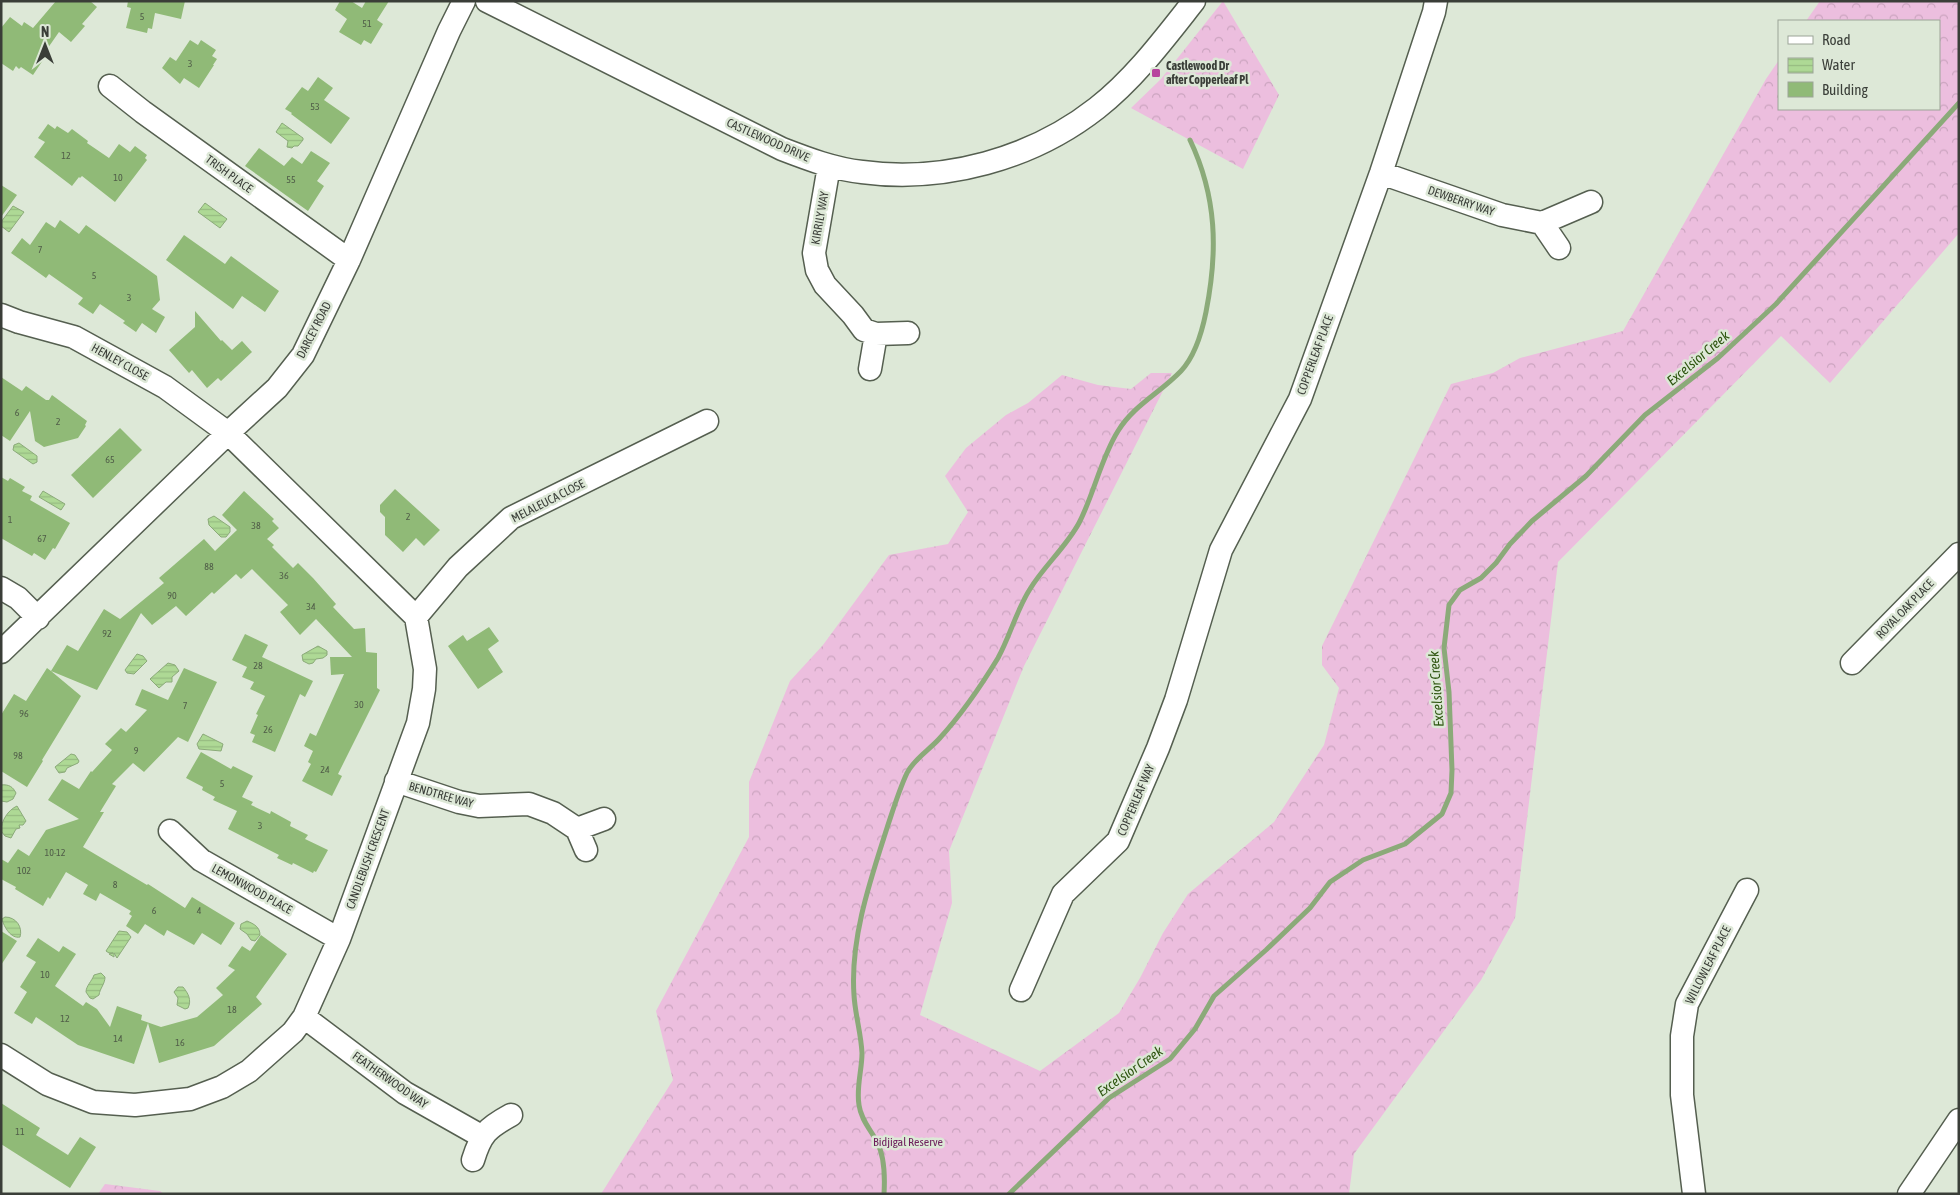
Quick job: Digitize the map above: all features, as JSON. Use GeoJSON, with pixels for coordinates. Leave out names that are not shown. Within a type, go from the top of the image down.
{"type":"FeatureCollection","features":[{"type":"Feature","properties":{"kind":"street","name":"DARCEY ROAD"},"geometry":{"type":"LineString","coordinates":[[1,652],[277,388],[303,354],[349,260],[449,31],[464,1]]}},
{"type":"Feature","properties":{"kind":"street","name":"CASTLEWOOD DRIVE"},"geometry":{"type":"LineString","coordinates":[[487,1],[782,149],[830,166],[861,172],[886,174],[927,174],[964,168],[1000,159],[1028,149],[1064,129],[1097,108],[1125,84],[1147,60],[1194,1]]}},
{"type":"Feature","properties":{"kind":"street","name":"COPPERLEAF PLACE"},"geometry":{"type":"LineString","coordinates":[[1176,700],[1220,550],[1300,399],[1381,173],[1436,1]]}},
{"type":"Feature","properties":{"kind":"street","name":"TRISH PLACE"},"geometry":{"type":"LineString","coordinates":[[110,86],[143,112],[349,260]]}},
{"type":"Feature","properties":{"kind":"street","name":"KIRRILY WAY"},"geometry":{"type":"LineString","coordinates":[[830,166],[814,253],[817,270],[824,285],[853,315],[864,330],[876,334]]}},
{"type":"Feature","properties":{"kind":"street","name":"DEWBERRY WAY"},"geometry":{"type":"LineString","coordinates":[[1381,173],[1502,215],[1542,223]]}},
{"type":"Feature","properties":{"kind":"street"},"geometry":{"type":"LineString","coordinates":[[1559,248],[1542,223],[1591,202]]}},
{"type":"Feature","properties":{"kind":"street","name":"HENLEY CLOSE"},"geometry":{"type":"LineString","coordinates":[[1,315],[19,322],[74,337],[165,386],[228,433]]}},
{"type":"Feature","properties":{"kind":"street"},"geometry":{"type":"LineString","coordinates":[[870,369],[876,334],[908,334]]}},
{"type":"Feature","properties":{"kind":"street","name":"MELALEUCA CLOSE"},"geometry":{"type":"LineString","coordinates":[[416,617],[458,567],[511,518],[707,421]]}},
{"type":"Feature","properties":{"kind":"street"},"geometry":{"type":"LineString","coordinates":[[228,433],[416,617]]}},
{"type":"Feature","properties":{"kind":"street","name":"ROYAL OAK PLACE"},"geometry":{"type":"LineString","coordinates":[[1852,663],[1959,554]]}},
{"type":"Feature","properties":{"kind":"street"},"geometry":{"type":"LineString","coordinates":[[1,588],[18,598],[38,618]]}},
{"type":"Feature","properties":{"kind":"street","name":"CANDLEBUSH CRESCENT"},"geometry":{"type":"LineString","coordinates":[[1,1055],[47,1084],[93,1102],[135,1104],[190,1100],[222,1087],[249,1072],[293,1032],[304,1017],[339,939],[418,722],[424,689],[425,669],[416,617]]}},
{"type":"Feature","properties":{"kind":"street","name":"COPPERLEAF WAY"},"geometry":{"type":"LineString","coordinates":[[1021,990],[1063,894],[1118,842],[1176,700]]}},
{"type":"Feature","properties":{"kind":"street","name":"BENDTREE WAY"},"geometry":{"type":"LineString","coordinates":[[396,781],[459,802],[479,806],[529,804],[553,813],[577,829]]}},
{"type":"Feature","properties":{"kind":"street"},"geometry":{"type":"LineString","coordinates":[[586,850],[577,829],[604,819]]}},
{"type":"Feature","properties":{"kind":"street","name":"LEMONWOOD PLACE"},"geometry":{"type":"LineString","coordinates":[[170,831],[201,860],[339,939]]}},
{"type":"Feature","properties":{"kind":"street","name":"WILLOWLEAF PLACE"},"geometry":{"type":"LineString","coordinates":[[1694,1194],[1682,1095],[1682,1036],[1687,1004],[1747,890]]}},
{"type":"Feature","properties":{"kind":"street","name":"FEATHERWOOD WAY"},"geometry":{"type":"LineString","coordinates":[[304,1017],[405,1093],[482,1136]]}},
{"type":"Feature","properties":{"kind":"street"},"geometry":{"type":"LineString","coordinates":[[473,1160],[482,1136],[496,1123],[510,1115]]}},
{"type":"Feature","properties":{"kind":"street"},"geometry":{"type":"LineString","coordinates":[[1909,1194],[1959,1120]]}},
{"type":"Feature","properties":{"kind":"green space"},"geometry":{"type":"Polygon","coordinates":[[[1223,1],[1279,95],[1243,169],[1131,108],[1161,79],[1223,1]]]}},
{"type":"Feature","properties":{"kind":"green space","name":"Bidjigal Reserve"},"geometry":{"type":"Polygon","coordinates":[[[1820,1],[1959,1],[1959,233],[1830,383],[1781,336],[1558,562],[1515,918],[1481,980],[1354,1154],[1349,1194],[601,1194],[673,1080],[656,1011],[749,837],[749,782],[790,681],[823,645],[889,555],[948,544],[968,512],[945,476],[966,448],[1006,415],[1028,403],[1062,375],[1098,385],[1131,389],[1151,373],[1172,373],[1024,666],[949,851],[952,903],[920,1015],[1040,1071],[1119,1013],[1140,978],[1163,933],[1188,894],[1274,822],[1324,745],[1339,688],[1322,665],[1322,646],[1451,384],[1493,373],[1520,358],[1623,331],[1766,79],[1778,61],[1778,110],[1940,110],[1940,20],[1807,20],[1820,1]]]}},
{"type":"Feature","properties":{"kind":"green space"},"geometry":{"type":"Polygon","coordinates":[[[105,1184],[160,1191],[164,1194],[98,1194],[105,1184]]]}},
{"type":"Feature","properties":{"kind":"water"},"geometry":{"type":"Polygon","coordinates":[[[282,123],[303,138],[298,146],[287,147],[288,141],[276,132],[282,123]]]}},
{"type":"Feature","properties":{"kind":"water"},"geometry":{"type":"Polygon","coordinates":[[[205,203],[227,219],[220,228],[198,212],[205,203]]]}},
{"type":"Feature","properties":{"kind":"water"},"geometry":{"type":"Polygon","coordinates":[[[13,206],[24,212],[9,232],[1,226],[1,222],[13,206]]]}},
{"type":"Feature","properties":{"kind":"water"},"geometry":{"type":"Polygon","coordinates":[[[19,443],[37,456],[37,462],[33,464],[13,450],[14,445],[19,443]]]}},
{"type":"Feature","properties":{"kind":"water"},"geometry":{"type":"Polygon","coordinates":[[[43,491],[65,504],[61,510],[39,497],[43,491]]]}},
{"type":"Feature","properties":{"kind":"water"},"geometry":{"type":"Polygon","coordinates":[[[214,516],[230,527],[230,532],[226,537],[221,537],[209,525],[208,519],[214,516]]]}},
{"type":"Feature","properties":{"kind":"water"},"geometry":{"type":"Polygon","coordinates":[[[318,646],[327,651],[327,655],[309,664],[303,661],[302,655],[318,646]]]}},
{"type":"Feature","properties":{"kind":"water"},"geometry":{"type":"Polygon","coordinates":[[[137,654],[143,656],[147,661],[134,674],[127,673],[125,670],[137,654]]]}},
{"type":"Feature","properties":{"kind":"water"},"geometry":{"type":"Polygon","coordinates":[[[168,663],[175,665],[179,671],[172,677],[172,682],[166,682],[159,688],[150,679],[168,663]]]}},
{"type":"Feature","properties":{"kind":"water"},"geometry":{"type":"Polygon","coordinates":[[[203,734],[223,744],[221,751],[199,749],[197,744],[203,734]]]}},
{"type":"Feature","properties":{"kind":"water"},"geometry":{"type":"Polygon","coordinates":[[[71,754],[75,755],[79,761],[78,763],[67,768],[65,772],[59,773],[55,767],[71,754]]]}},
{"type":"Feature","properties":{"kind":"water"},"geometry":{"type":"Polygon","coordinates":[[[1,785],[10,786],[14,789],[16,793],[13,799],[7,802],[1,801],[1,785]]]}},
{"type":"Feature","properties":{"kind":"water"},"geometry":{"type":"Polygon","coordinates":[[[17,806],[26,821],[23,825],[19,825],[20,828],[16,829],[11,838],[5,836],[1,831],[1,827],[8,813],[17,806]]]}},
{"type":"Feature","properties":{"kind":"water"},"geometry":{"type":"Polygon","coordinates":[[[9,917],[18,923],[21,933],[20,937],[8,932],[2,919],[9,917]]]}},
{"type":"Feature","properties":{"kind":"water"},"geometry":{"type":"Polygon","coordinates":[[[247,921],[259,930],[260,935],[255,941],[251,940],[240,929],[241,924],[247,921]]]}},
{"type":"Feature","properties":{"kind":"water"},"geometry":{"type":"Polygon","coordinates":[[[119,931],[127,932],[131,937],[117,958],[114,953],[114,957],[109,954],[113,953],[106,951],[119,931]]]}},
{"type":"Feature","properties":{"kind":"water"},"geometry":{"type":"Polygon","coordinates":[[[101,973],[105,979],[99,995],[93,999],[90,998],[86,992],[87,988],[94,975],[101,973]]]}},
{"type":"Feature","properties":{"kind":"water"},"geometry":{"type":"Polygon","coordinates":[[[178,987],[183,987],[188,994],[190,1002],[188,1008],[185,1009],[177,1005],[178,998],[174,992],[178,987]]]}},
{"type":"Feature","properties":{"kind":"building"},"geometry":{"type":"Polygon","coordinates":[[[56,1],[90,1],[97,7],[82,24],[85,26],[71,42],[59,32],[43,55],[45,57],[33,75],[16,66],[13,71],[1,63],[1,28],[10,17],[22,26],[24,22],[33,28],[56,1]]]}},
{"type":"Feature","properties":{"kind":"building"},"geometry":{"type":"Polygon","coordinates":[[[128,1],[185,1],[181,19],[155,13],[152,29],[148,28],[147,33],[126,28],[131,8],[127,7],[128,1]]]}},
{"type":"Feature","properties":{"kind":"building"},"geometry":{"type":"Polygon","coordinates":[[[340,1],[351,1],[362,8],[366,1],[389,1],[377,20],[383,24],[371,44],[364,40],[361,45],[339,32],[347,19],[335,10],[340,1]]]}},
{"type":"Feature","properties":{"kind":"building"},"geometry":{"type":"Polygon","coordinates":[[[190,40],[198,45],[201,40],[216,50],[212,56],[217,59],[199,88],[184,78],[180,84],[162,68],[170,57],[176,61],[190,40]]]}},
{"type":"Feature","properties":{"kind":"building"},"geometry":{"type":"Polygon","coordinates":[[[318,77],[333,88],[324,100],[350,118],[331,144],[285,109],[302,87],[308,91],[318,77]]]}},
{"type":"Feature","properties":{"kind":"building"},"geometry":{"type":"Polygon","coordinates":[[[48,124],[55,129],[57,126],[68,133],[72,129],[88,141],[87,143],[109,158],[119,144],[130,152],[135,146],[147,155],[145,158],[147,160],[115,202],[82,176],[72,186],[34,157],[45,142],[38,138],[48,124]]]}},
{"type":"Feature","properties":{"kind":"building"},"geometry":{"type":"Polygon","coordinates":[[[259,148],[284,166],[292,157],[302,164],[311,151],[330,163],[317,181],[324,186],[308,211],[245,166],[259,148]]]}},
{"type":"Feature","properties":{"kind":"building"},"geometry":{"type":"Polygon","coordinates":[[[1,185],[17,195],[1,217],[1,185]]]}},
{"type":"Feature","properties":{"kind":"building"},"geometry":{"type":"Polygon","coordinates":[[[60,220],[79,234],[86,225],[157,276],[160,300],[152,309],[165,317],[156,333],[142,323],[136,332],[123,323],[125,321],[100,304],[93,314],[78,304],[83,298],[49,274],[46,278],[11,253],[22,238],[30,245],[46,222],[55,228],[60,220]]]}},
{"type":"Feature","properties":{"kind":"building"},"geometry":{"type":"Polygon","coordinates":[[[184,235],[225,264],[231,256],[279,291],[265,312],[242,296],[233,309],[166,260],[184,235]]]}},
{"type":"Feature","properties":{"kind":"building"},"geometry":{"type":"Polygon","coordinates":[[[195,311],[221,341],[232,350],[242,341],[252,352],[221,381],[218,378],[207,388],[192,370],[189,373],[169,350],[195,327],[195,311]]]}},
{"type":"Feature","properties":{"kind":"building"},"geometry":{"type":"Polygon","coordinates":[[[1,377],[22,391],[26,386],[46,400],[49,400],[52,395],[87,421],[78,438],[44,447],[35,441],[30,411],[10,441],[1,435],[1,377]]]}},
{"type":"Feature","properties":{"kind":"building"},"geometry":{"type":"Polygon","coordinates":[[[120,428],[142,450],[93,498],[71,475],[120,428]]]}},
{"type":"Feature","properties":{"kind":"building"},"geometry":{"type":"Polygon","coordinates":[[[1,477],[8,481],[10,478],[25,487],[22,491],[32,496],[30,500],[70,523],[55,549],[53,548],[45,560],[34,553],[32,556],[1,538],[1,477]]]}},
{"type":"Feature","properties":{"kind":"building"},"geometry":{"type":"Polygon","coordinates":[[[395,489],[440,530],[424,546],[416,538],[403,552],[385,535],[385,517],[380,512],[380,505],[395,489]]]}},
{"type":"Feature","properties":{"kind":"building"},"geometry":{"type":"Polygon","coordinates":[[[244,491],[274,519],[272,521],[279,528],[267,539],[274,545],[272,547],[293,568],[298,563],[313,578],[336,604],[333,607],[354,629],[365,628],[366,652],[377,653],[377,688],[380,690],[338,774],[342,776],[332,796],[302,781],[311,764],[308,762],[313,751],[304,746],[310,733],[316,736],[344,674],[331,675],[330,657],[352,657],[316,619],[300,635],[280,612],[288,605],[252,569],[241,579],[236,574],[214,594],[212,592],[186,616],[176,606],[152,625],[141,613],[97,690],[51,671],[67,645],[78,651],[104,609],[120,619],[164,583],[159,578],[204,539],[215,551],[237,530],[222,515],[244,491]]]}},
{"type":"Feature","properties":{"kind":"building"},"geometry":{"type":"Polygon","coordinates":[[[489,627],[499,641],[488,649],[503,672],[478,689],[448,646],[463,635],[467,641],[489,627]]]}},
{"type":"Feature","properties":{"kind":"building"},"geometry":{"type":"Polygon","coordinates":[[[245,634],[268,645],[262,657],[313,681],[305,697],[300,694],[275,752],[252,742],[255,735],[250,733],[258,715],[256,714],[265,696],[250,689],[254,682],[242,677],[247,667],[232,660],[245,634]]]}},
{"type":"Feature","properties":{"kind":"building"},"geometry":{"type":"Polygon","coordinates":[[[47,668],[81,696],[27,787],[1,771],[1,715],[14,694],[26,701],[47,668]]]}},
{"type":"Feature","properties":{"kind":"building"},"geometry":{"type":"Polygon","coordinates":[[[184,668],[217,682],[188,742],[178,737],[144,772],[133,763],[112,784],[116,786],[100,812],[104,812],[83,847],[148,884],[185,908],[192,897],[235,923],[221,945],[202,933],[194,945],[167,930],[164,936],[145,924],[138,934],[126,926],[132,916],[129,914],[131,911],[100,893],[96,901],[83,894],[88,885],[66,872],[50,899],[48,897],[43,906],[1,879],[1,859],[8,863],[18,849],[29,856],[46,830],[79,819],[48,800],[62,779],[79,789],[91,771],[112,750],[105,744],[121,728],[126,732],[147,710],[135,705],[142,689],[168,700],[184,668]]]}},
{"type":"Feature","properties":{"kind":"building"},"geometry":{"type":"Polygon","coordinates":[[[201,752],[231,769],[233,766],[253,776],[242,797],[253,802],[251,805],[270,814],[271,811],[291,822],[290,826],[308,835],[305,839],[328,850],[316,872],[314,871],[313,873],[293,863],[292,865],[277,858],[279,855],[228,829],[237,811],[213,800],[215,797],[202,790],[203,787],[186,778],[201,752]]]}},
{"type":"Feature","properties":{"kind":"building"},"geometry":{"type":"Polygon","coordinates":[[[1,931],[17,941],[1,965],[1,931]]]}},
{"type":"Feature","properties":{"kind":"building"},"geometry":{"type":"Polygon","coordinates":[[[261,935],[287,954],[256,997],[262,1004],[214,1046],[159,1063],[148,1023],[134,1064],[78,1045],[36,1017],[32,1024],[14,1013],[27,992],[20,987],[36,962],[26,956],[38,938],[59,952],[63,946],[76,954],[55,986],[83,1006],[86,1002],[97,1009],[110,1027],[117,1006],[142,1015],[141,1020],[161,1027],[197,1017],[223,995],[216,988],[235,970],[228,966],[242,946],[250,951],[261,935]]]}},
{"type":"Feature","properties":{"kind":"building"},"geometry":{"type":"Polygon","coordinates":[[[1,1103],[40,1128],[36,1135],[68,1155],[80,1137],[96,1147],[70,1188],[1,1144],[1,1103]]]}},
{"type":"Feature","properties":{"kind":"waterway","name":"Excelsior Creek"},"geometry":{"type":"LineString","coordinates":[[1009,1194],[1109,1098],[1170,1059],[1195,1029],[1214,996],[1310,908],[1330,882],[1363,860],[1405,844],[1442,814],[1451,793],[1452,770],[1449,692],[1444,648],[1449,605],[1460,590],[1481,578],[1532,521],[1586,476],[1645,415],[1718,358],[1776,304],[1959,103]]}},
{"type":"Feature","properties":{"kind":"waterway"},"geometry":{"type":"LineString","coordinates":[[884,1194],[882,1154],[866,1125],[858,1099],[862,1053],[855,1002],[854,974],[858,932],[868,889],[896,800],[910,768],[955,720],[978,690],[998,658],[1030,589],[1079,523],[1107,453],[1124,422],[1139,406],[1181,371],[1194,351],[1200,336],[1210,289],[1213,225],[1206,182],[1190,140]]}},
{"type":"Feature","properties":{"kind":"place","name":"Castlewood Dr after Copperleaf Pl"},"geometry":{"type":"Point","coordinates":[1156,73]}}]}
